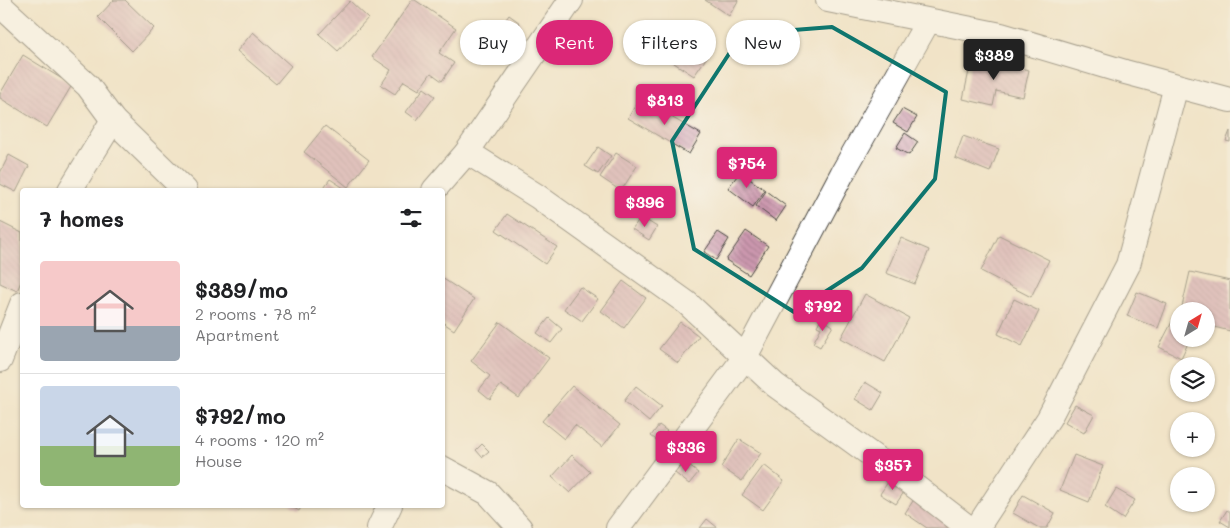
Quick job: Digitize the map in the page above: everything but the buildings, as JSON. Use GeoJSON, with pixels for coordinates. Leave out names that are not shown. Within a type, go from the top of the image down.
{"type":"FeatureCollection","features":[{"type":"Feature","properties":{"kind":"street"},"geometry":{"type":"LineString","coordinates":[[436,188],[467,152],[570,0]]}},
{"type":"Feature","properties":{"kind":"street"},"geometry":{"type":"LineString","coordinates":[[828,0],[1000,35],[1125,72],[1230,100]]}},
{"type":"Feature","properties":{"kind":"street"},"geometry":{"type":"LineString","coordinates":[[0,5],[88,86],[113,120],[183,188]]}},
{"type":"Feature","properties":{"kind":"street"},"geometry":{"type":"LineString","coordinates":[[618,528],[745,357],[842,174],[928,21]]}},
{"type":"Feature","properties":{"kind":"street"},"geometry":{"type":"LineString","coordinates":[[977,528],[1049,418],[1128,265],[1176,86]]}},
{"type":"Feature","properties":{"kind":"street"},"geometry":{"type":"LineString","coordinates":[[71,188],[113,120]]}},
{"type":"Feature","properties":{"kind":"street"},"geometry":{"type":"LineString","coordinates":[[467,152],[537,196],[687,303],[776,385],[969,528]]}},
{"type":"Feature","properties":{"kind":"street"},"geometry":{"type":"LineString","coordinates":[[0,360],[20,309]]}},
{"type":"Feature","properties":{"kind":"street"},"geometry":{"type":"LineString","coordinates":[[445,470],[488,493],[520,528]]}},
{"type":"Feature","properties":{"kind":"street"},"geometry":{"type":"LineString","coordinates":[[379,528],[389,508]]}},
{"type":"Feature","properties":{"kind":"highlighted area"},"geometry":{"type":"Polygon","coordinates":[[[832,27],[946,92],[935,179],[862,268],[794,312],[694,249],[672,141],[742,34],[832,27]]]}}]}
